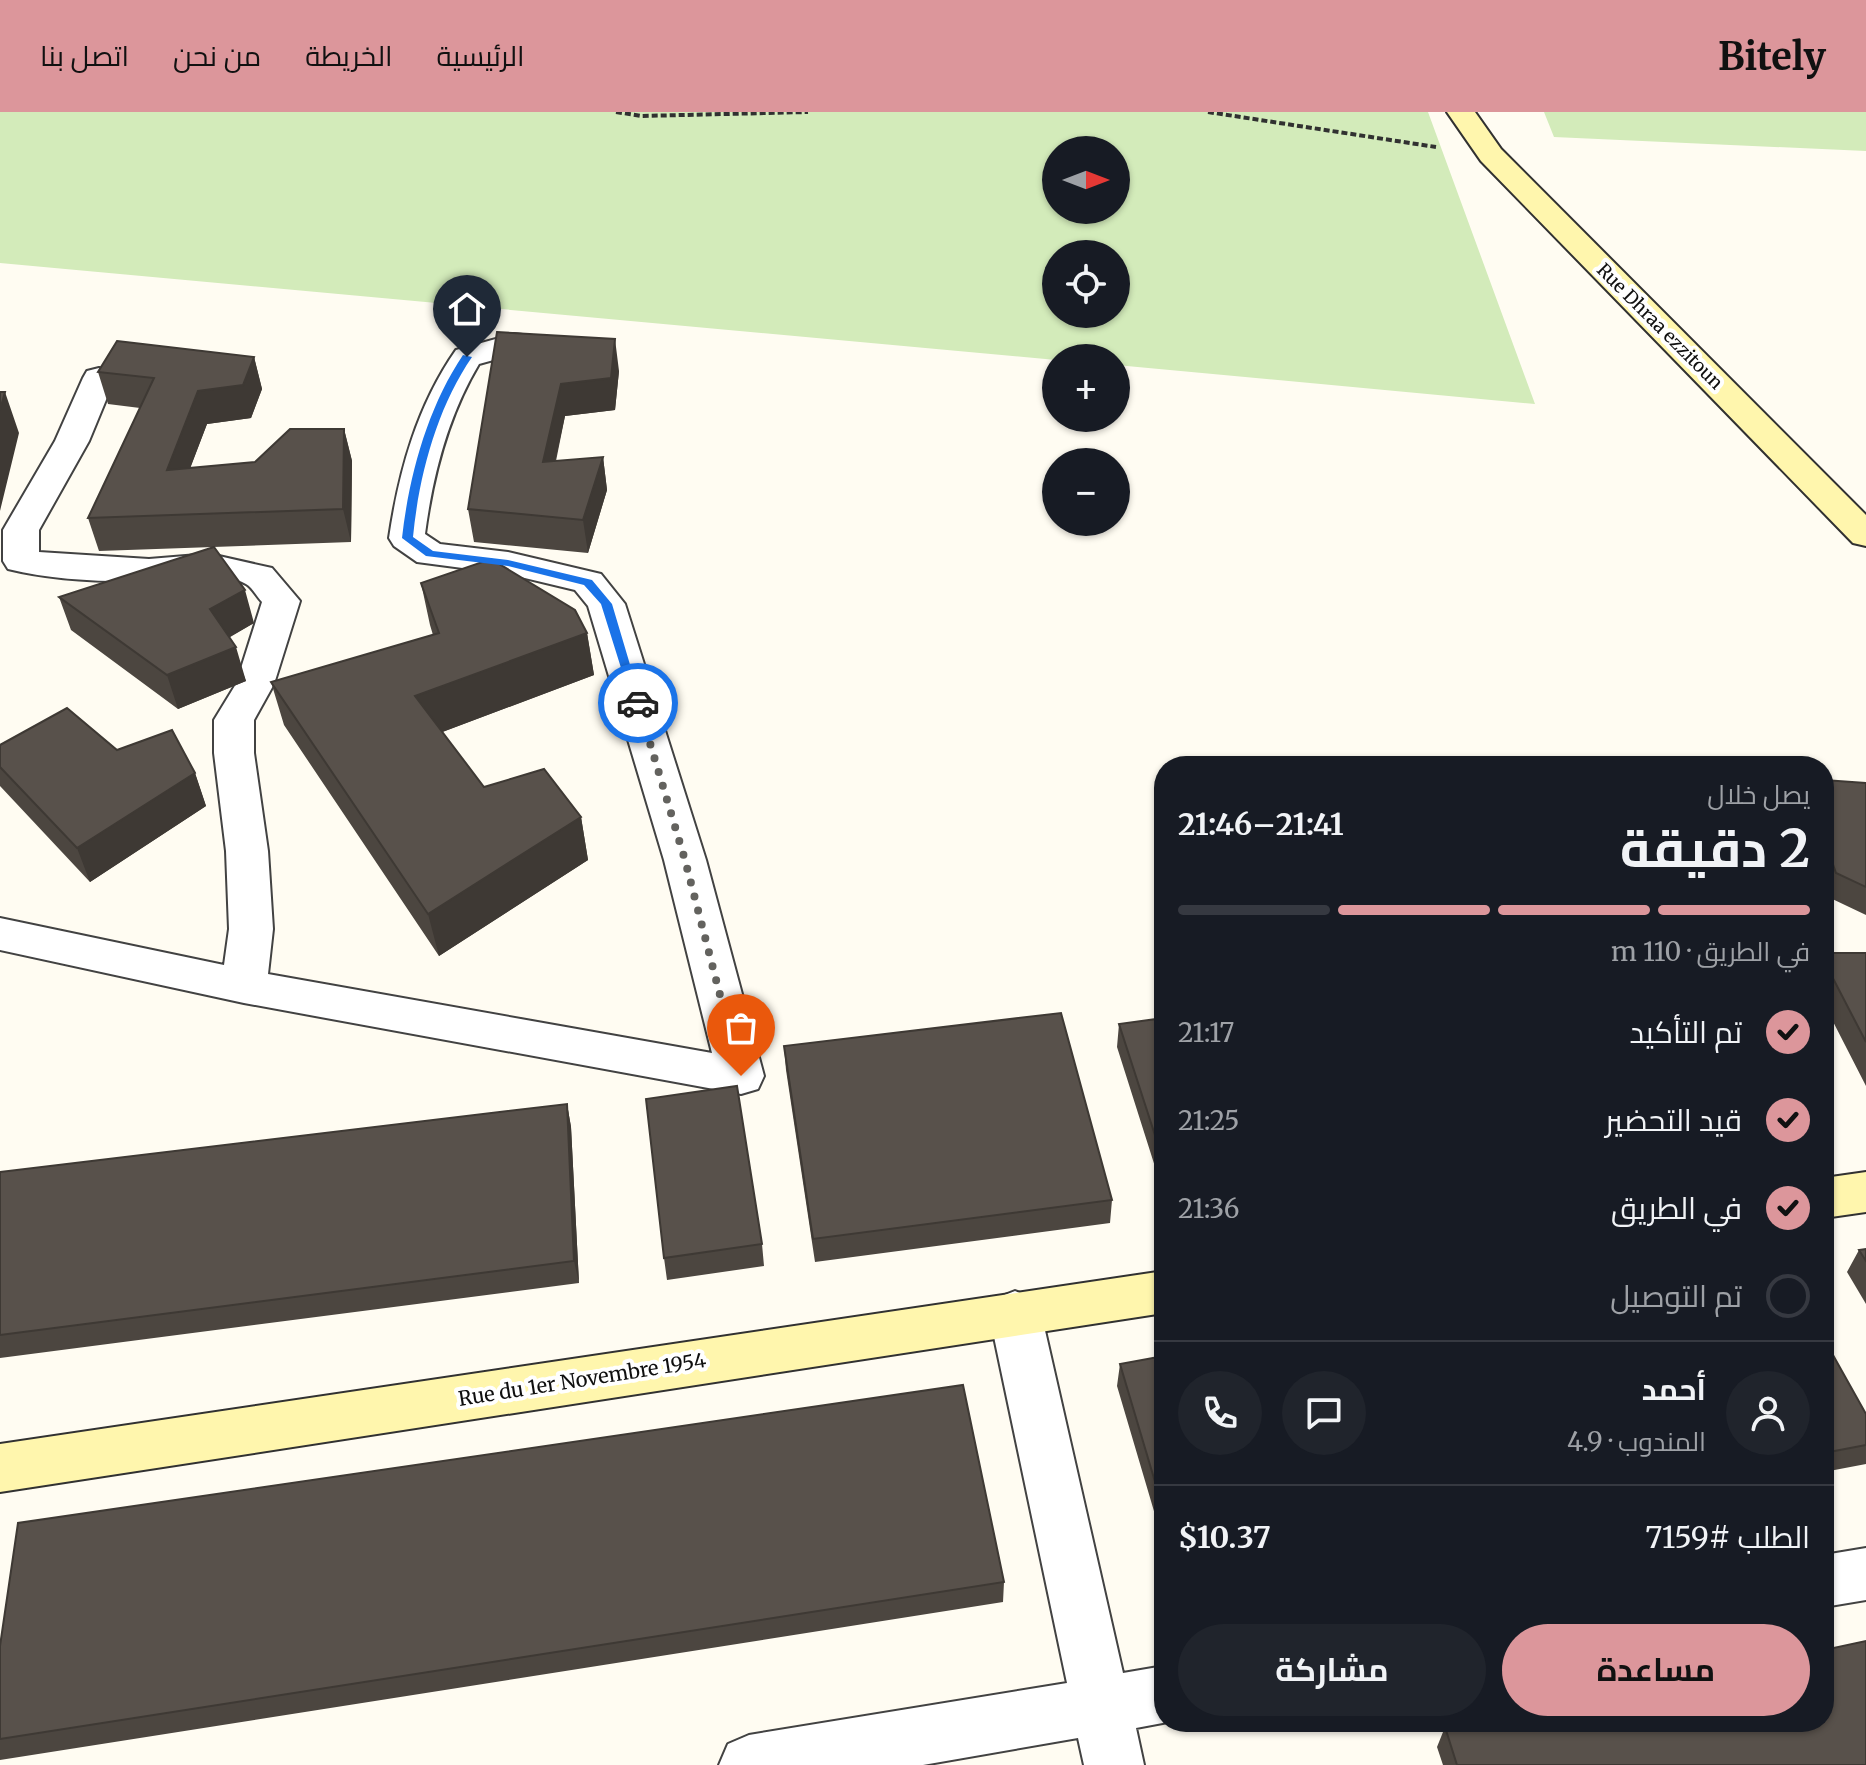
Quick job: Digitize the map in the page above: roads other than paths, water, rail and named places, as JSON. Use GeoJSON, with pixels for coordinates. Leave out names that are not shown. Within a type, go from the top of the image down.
{"type":"FeatureCollection","features":[{"type":"Feature","properties":{"kind":"main road","name":"Rue Dhraa ezzitoun"},"geometry":{"type":"LineString","coordinates":[[1461,112],[1491,155],[1866,535]]}},
{"type":"Feature","properties":{"kind":"main road"},"geometry":{"type":"LineString","coordinates":[[1834,1197],[1866,1192]]}},
{"type":"Feature","properties":{"kind":"main road","name":"Rue du 1er Novembre 1954"},"geometry":{"type":"LineString","coordinates":[[0,1468],[1154,1293]]}},
{"type":"Feature","properties":{"kind":"street"},"geometry":{"type":"LineString","coordinates":[[0,934],[244,986],[741,1076],[685,860],[606,604],[588,582],[508,563],[430,554],[407,538],[411,499],[430,436],[450,381],[467,357],[514,344],[577,349]]}},
{"type":"Feature","properties":{"kind":"street"},"geometry":{"type":"LineString","coordinates":[[99,378],[72,441],[21,530],[21,561],[136,570],[210,565],[259,576],[281,601],[255,684],[234,720],[234,753],[247,851],[251,929],[244,986]]}},
{"type":"Feature","properties":{"kind":"street"},"geometry":{"type":"LineString","coordinates":[[1015,1313],[1114,1765]]}},
{"type":"Feature","properties":{"kind":"street"},"geometry":{"type":"LineString","coordinates":[[1834,1579],[1866,1574]]}},
{"type":"Feature","properties":{"kind":"street"},"geometry":{"type":"LineString","coordinates":[[749,1765],[1154,1697]]}}]}
